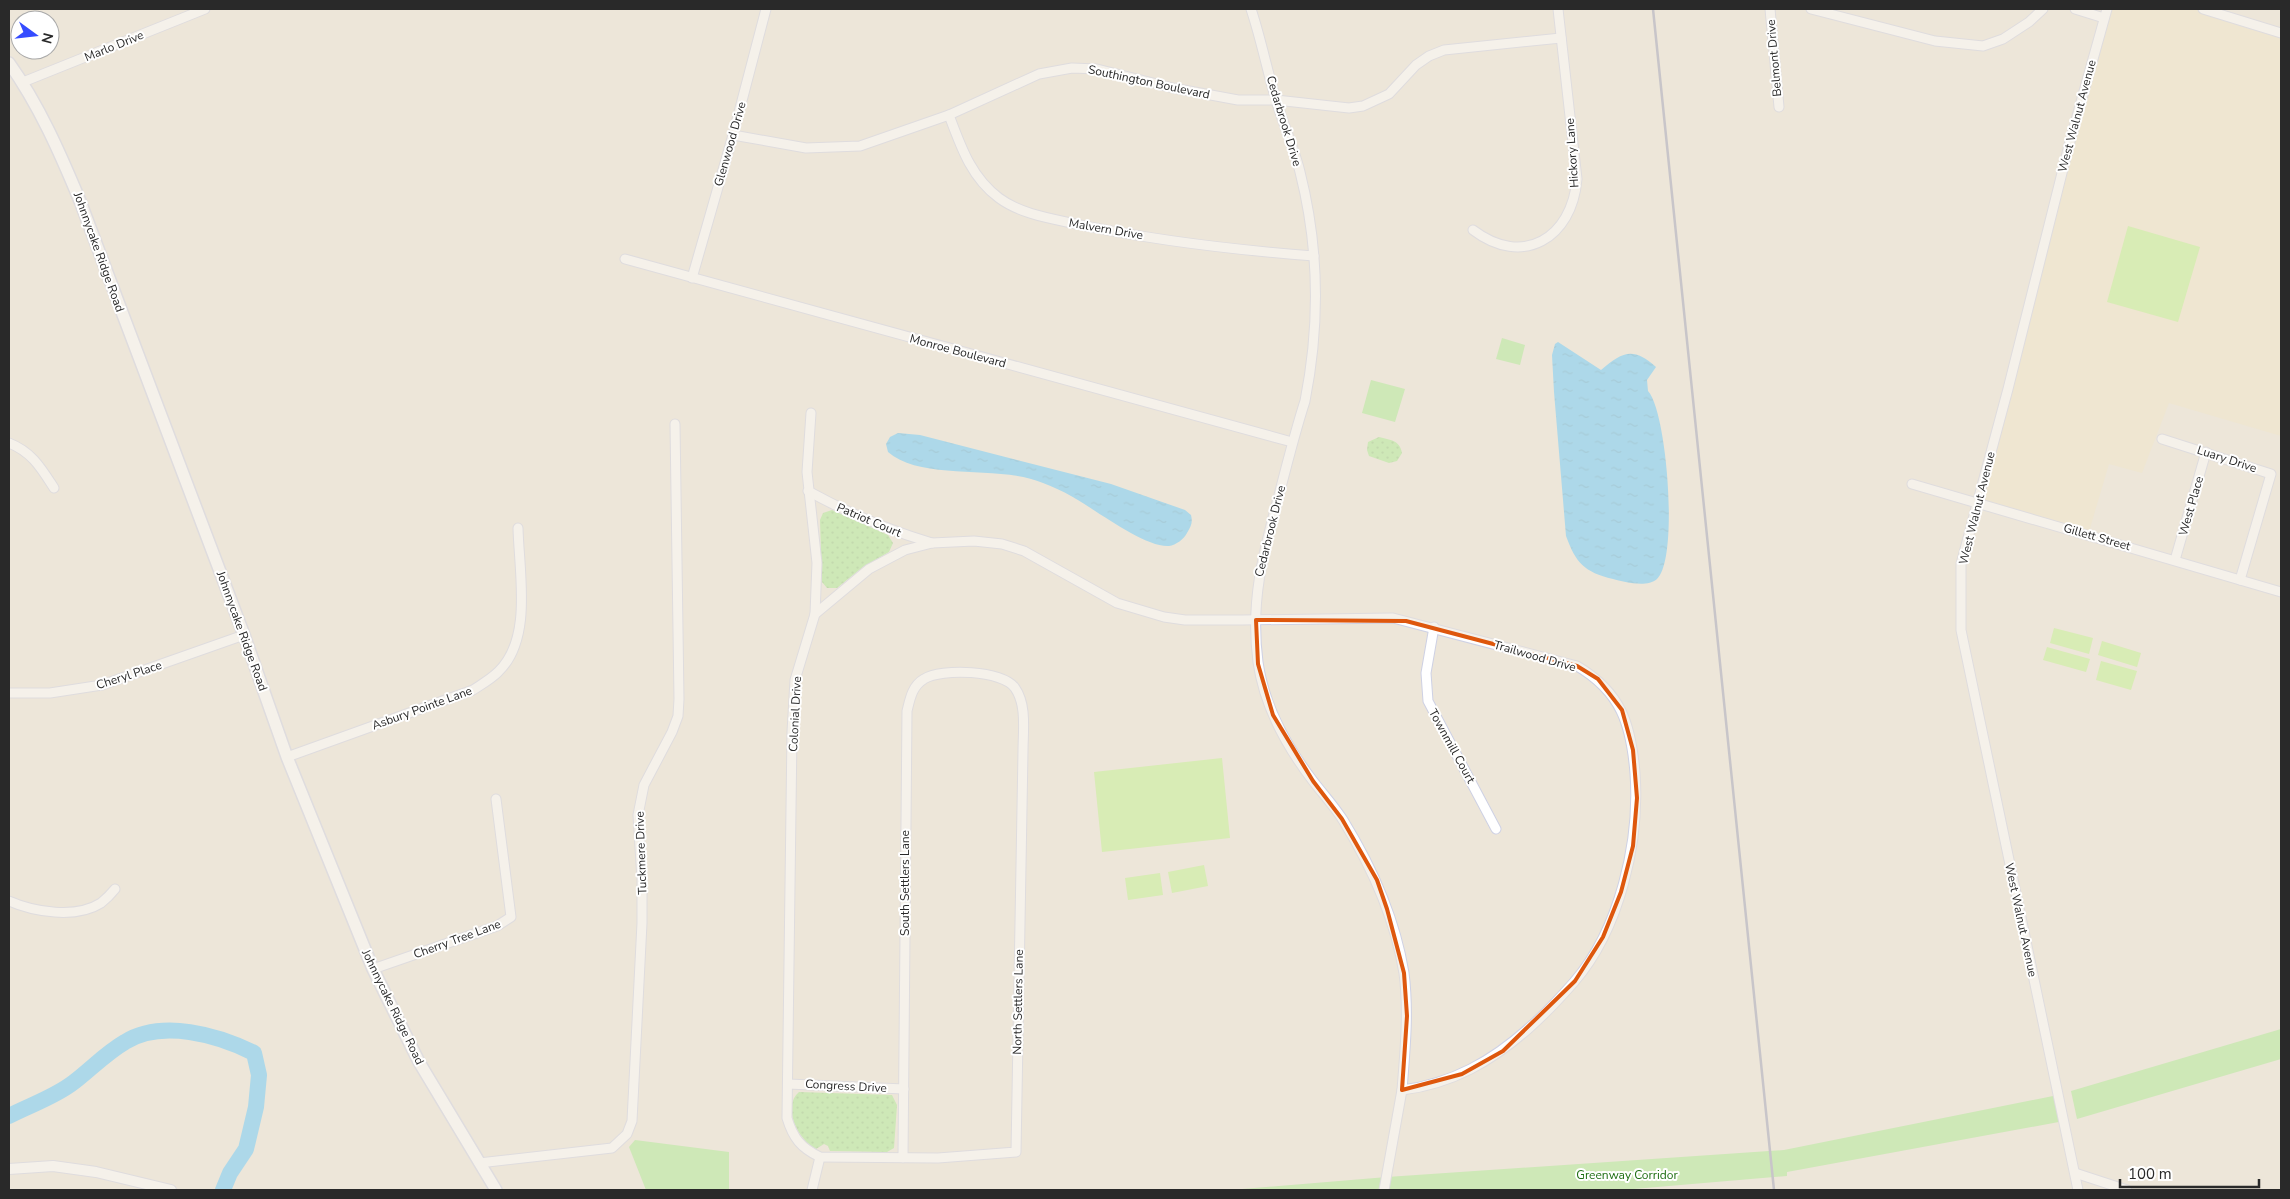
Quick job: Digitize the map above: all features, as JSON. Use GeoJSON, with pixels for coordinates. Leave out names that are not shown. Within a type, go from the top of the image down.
{"type":"FeatureCollection","features":[{"type":"Feature","properties":{"kind":"main road","name":"Johnnycake Ridge Road"},"geometry":{"type":"LineString","coordinates":[[9,63],[23,82],[56,145],[80,201],[244,635],[287,757],[373,969],[419,1062],[496,1190]]}},
{"type":"Feature","properties":{"kind":"street","name":"Marlo Drive"},"geometry":{"type":"LineString","coordinates":[[23,82],[204,9]]}},
{"type":"Feature","properties":{"kind":"street","name":"Glenwood Drive"},"geometry":{"type":"LineString","coordinates":[[692,278],[766,9]]}},
{"type":"Feature","properties":{"kind":"street","name":"Cedarbrook Drive"},"geometry":{"type":"LineString","coordinates":[[1251,9],[1276,100],[1300,170],[1310,214],[1316,298],[1310,373],[1261,562],[1256,620],[1258,664],[1274,715],[1288,743],[1312,781],[1342,819],[1377,880],[1387,909],[1404,973],[1407,1016],[1402,1090]]}},
{"type":"Feature","properties":{"kind":"street","name":"Hickory Lane"},"geometry":{"type":"LineString","coordinates":[[1473,230],[1483,238],[1504,247],[1533,244],[1548,238],[1560,228],[1570,213],[1575,198],[1577,179],[1558,9]]}},
{"type":"Feature","properties":{"kind":"street","name":"Belmont Drive"},"geometry":{"type":"LineString","coordinates":[[1770,9],[1779,107]]}},
{"type":"Feature","properties":{"kind":"street"},"geometry":{"type":"LineString","coordinates":[[1811,9],[1936,41],[1983,46],[2003,39],[2029,22],[2043,9]]}},
{"type":"Feature","properties":{"kind":"street"},"geometry":{"type":"LineString","coordinates":[[2075,9],[2104,18]]}},
{"type":"Feature","properties":{"kind":"street","name":"West Walnut Avenue"},"geometry":{"type":"LineString","coordinates":[[2078,1190],[2076,1173],[2054,1082],[2048,1038],[2022,926],[1961,630],[1961,564],[2069,145],[2107,9]]}},
{"type":"Feature","properties":{"kind":"street"},"geometry":{"type":"LineString","coordinates":[[2203,9],[2281,33]]}},
{"type":"Feature","properties":{"kind":"street","name":"Southington Boulevard"},"geometry":{"type":"LineString","coordinates":[[733,134],[806,148],[860,146],[949,115],[1039,74],[1072,68],[1097,69],[1173,88],[1238,100],[1276,100],[1327,107],[1363,106],[1389,94],[1428,56],[1444,50],[1561,38]]}},
{"type":"Feature","properties":{"kind":"street","name":"Malvern Drive"},"geometry":{"type":"LineString","coordinates":[[949,115],[974,172],[1000,199],[1018,208],[1059,220],[1172,241],[1234,250],[1314,256]]}},
{"type":"Feature","properties":{"kind":"street","name":"Monroe Boulevard"},"geometry":{"type":"LineString","coordinates":[[625,259],[1292,442]]}},
{"type":"Feature","properties":{"kind":"street"},"geometry":{"type":"LineString","coordinates":[[810,413],[807,464],[808,491],[817,563],[815,614]]}},
{"type":"Feature","properties":{"kind":"street","name":"Tuckmere Drive"},"geometry":{"type":"LineString","coordinates":[[479,1163],[612,1148],[627,1134],[632,1120],[642,923],[639,808],[644,785],[672,732],[678,716],[675,424]]}},
{"type":"Feature","properties":{"kind":"street","name":"Luary Drive"},"geometry":{"type":"LineString","coordinates":[[2162,439],[2271,474],[2240,580]]}},
{"type":"Feature","properties":{"kind":"street"},"geometry":{"type":"LineString","coordinates":[[9,444],[20,447],[35,458],[54,488]]}},
{"type":"Feature","properties":{"kind":"street","name":"West Place"},"geometry":{"type":"LineString","coordinates":[[2175,560],[2206,452]]}},
{"type":"Feature","properties":{"kind":"street","name":"Gillett Street"},"geometry":{"type":"LineString","coordinates":[[1912,484],[2281,592]]}},
{"type":"Feature","properties":{"kind":"street","name":"Patriot Court"},"geometry":{"type":"LineString","coordinates":[[808,491],[844,511],[898,533],[932,543]]}},
{"type":"Feature","properties":{"kind":"street","name":"Asbury Pointe Lane"},"geometry":{"type":"LineString","coordinates":[[287,757],[473,690],[499,671],[516,646],[520,633],[518,528]]}},
{"type":"Feature","properties":{"kind":"street"},"geometry":{"type":"LineString","coordinates":[[815,614],[869,569],[905,550],[932,543],[980,541],[1002,544],[1024,551],[1117,603],[1146,614],[1185,620],[1256,620]]}},
{"type":"Feature","properties":{"kind":"street","name":"Colonial Drive"},"geometry":{"type":"LineString","coordinates":[[815,614],[797,671],[793,705],[787,1118],[791,1132],[805,1150],[820,1157]]}},
{"type":"Feature","properties":{"kind":"street","name":"Trailwood Drive"},"geometry":{"type":"LineString","coordinates":[[1256,620],[1393,618],[1434,627],[1577,666],[1598,679],[1622,710],[1633,750],[1637,798],[1633,846],[1621,892],[1603,937],[1575,981],[1542,1016],[1503,1051],[1462,1074],[1425,1087],[1402,1090]]}},
{"type":"Feature","properties":{"kind":"street","name":"Townmill Court"},"geometry":{"type":"LineString","coordinates":[[1434,627],[1426,673],[1428,701],[1496,829]]}},
{"type":"Feature","properties":{"kind":"street","name":"Cheryl Place"},"geometry":{"type":"LineString","coordinates":[[9,693],[50,693],[102,685],[244,635]]}},
{"type":"Feature","properties":{"kind":"street","name":"South Settlers Lane"},"geometry":{"type":"LineString","coordinates":[[903,1158],[907,712],[912,691],[923,679],[946,673],[989,674]]}},
{"type":"Feature","properties":{"kind":"street","name":"North Settlers Lane"},"geometry":{"type":"LineString","coordinates":[[820,1157],[938,1158],[1016,1152],[1023,713],[1020,696],[1013,685],[996,675],[989,674]]}},
{"type":"Feature","properties":{"kind":"street","name":"Cherry Tree Lane"},"geometry":{"type":"LineString","coordinates":[[373,969],[496,926],[511,917],[496,799]]}},
{"type":"Feature","properties":{"kind":"street"},"geometry":{"type":"LineString","coordinates":[[9,901],[37,910],[76,911],[101,903],[115,890]]}},
{"type":"Feature","properties":{"kind":"street","name":"Congress Drive"},"geometry":{"type":"LineString","coordinates":[[788,1084],[904,1089]]}},
{"type":"Feature","properties":{"kind":"street"},"geometry":{"type":"LineString","coordinates":[[1384,1190],[1402,1090]]}},
{"type":"Feature","properties":{"kind":"street"},"geometry":{"type":"LineString","coordinates":[[812,1190],[820,1157]]}},
{"type":"Feature","properties":{"kind":"street"},"geometry":{"type":"LineString","coordinates":[[9,1169],[53,1166],[96,1172],[172,1190]]}},
{"type":"Feature","properties":{"kind":"street"},"geometry":{"type":"LineString","coordinates":[[2076,1173],[2127,1190]]}},
{"type":"Feature","properties":{"kind":"highlighted area"},"geometry":{"type":"Polygon","coordinates":[[[1256,620],[1406,621],[1577,666],[1598,679],[1622,710],[1633,750],[1637,798],[1633,846],[1621,892],[1603,937],[1575,981],[1503,1051],[1462,1074],[1402,1090],[1407,1016],[1404,973],[1387,909],[1377,880],[1342,819],[1313,781],[1273,715],[1258,664],[1256,620]]]}},
{"type":"Feature","properties":{"kind":"shaded area"},"geometry":{"type":"Polygon","coordinates":[[[2107,9],[2205,9],[2281,33],[2281,436],[2169,403],[2142,473],[2109,464],[2088,535],[1977,503],[2107,9]]]}},
{"type":"Feature","properties":{"kind":"green space"},"geometry":{"type":"Polygon","coordinates":[[[2128,226],[2200,247],[2178,322],[2107,302],[2128,226]]]}},
{"type":"Feature","properties":{"kind":"green space"},"geometry":{"type":"Polygon","coordinates":[[[1502,338],[1525,345],[1520,365],[1496,359],[1502,338]]]}},
{"type":"Feature","properties":{"kind":"green space"},"geometry":{"type":"Polygon","coordinates":[[[1371,380],[1405,389],[1395,422],[1362,413],[1371,380]]]}},
{"type":"Feature","properties":{"kind":"green space"},"geometry":{"type":"Polygon","coordinates":[[[1379,437],[1394,441],[1399,445],[1402,453],[1397,461],[1389,463],[1369,456],[1367,450],[1368,442],[1379,437]]]}},
{"type":"Feature","properties":{"kind":"green space"},"geometry":{"type":"Polygon","coordinates":[[[832,510],[888,535],[893,543],[889,552],[863,567],[837,588],[827,588],[822,582],[820,520],[823,513],[832,510]]]}},
{"type":"Feature","properties":{"kind":"green space"},"geometry":{"type":"Polygon","coordinates":[[[2054,628],[2093,638],[2089,654],[2050,643],[2054,628]]]}},
{"type":"Feature","properties":{"kind":"green space"},"geometry":{"type":"Polygon","coordinates":[[[2102,641],[2141,653],[2137,667],[2098,655],[2102,641]]]}},
{"type":"Feature","properties":{"kind":"green space"},"geometry":{"type":"Polygon","coordinates":[[[2047,647],[2090,659],[2086,672],[2043,660],[2047,647]]]}},
{"type":"Feature","properties":{"kind":"green space"},"geometry":{"type":"Polygon","coordinates":[[[2101,661],[2137,671],[2131,690],[2096,680],[2101,661]]]}},
{"type":"Feature","properties":{"kind":"green space"},"geometry":{"type":"Polygon","coordinates":[[[1222,758],[1230,838],[1102,852],[1094,772],[1222,758]]]}},
{"type":"Feature","properties":{"kind":"green space"},"geometry":{"type":"Polygon","coordinates":[[[1204,865],[1208,886],[1172,893],[1168,872],[1204,865]]]}},
{"type":"Feature","properties":{"kind":"green space"},"geometry":{"type":"Polygon","coordinates":[[[1160,873],[1163,895],[1128,900],[1125,878],[1160,873]]]}},
{"type":"Feature","properties":{"kind":"green space"},"geometry":{"type":"Polygon","coordinates":[[[2281,1029],[2281,1059],[2077,1119],[2071,1091],[2281,1029]]]}},
{"type":"Feature","properties":{"kind":"green space"},"geometry":{"type":"Polygon","coordinates":[[[799,1092],[892,1095],[897,1105],[894,1148],[887,1152],[830,1151],[828,1146],[824,1144],[816,1149],[804,1139],[794,1123],[792,1106],[794,1098],[799,1092]]]}},
{"type":"Feature","properties":{"kind":"green space","name":"Greenway Corridor"},"geometry":{"type":"Polygon","coordinates":[[[2058,1095],[2064,1121],[1787,1172],[1787,1176],[1622,1190],[1230,1190],[1387,1177],[1784,1150],[2058,1095]]]}},
{"type":"Feature","properties":{"kind":"green space"},"geometry":{"type":"Polygon","coordinates":[[[635,1140],[729,1152],[729,1190],[646,1190],[629,1147],[635,1140]]]}},
{"type":"Feature","properties":{"kind":"water"},"geometry":{"type":"Polygon","coordinates":[[[1558,342],[1601,370],[1615,359],[1628,354],[1641,356],[1656,367],[1647,380],[1648,391],[1655,404],[1661,426],[1668,485],[1669,516],[1668,544],[1664,566],[1657,579],[1653,582],[1642,584],[1629,583],[1595,573],[1582,565],[1578,560],[1566,536],[1552,355],[1555,344],[1558,342]]]}},
{"type":"Feature","properties":{"kind":"water"},"geometry":{"type":"Polygon","coordinates":[[[898,433],[920,435],[1111,484],[1185,510],[1191,515],[1191,524],[1186,535],[1177,543],[1169,546],[1159,545],[1133,534],[1068,494],[1025,477],[941,470],[921,467],[903,461],[888,452],[886,444],[890,437],[898,433]]]}},
{"type":"Feature","properties":{"kind":"waterway"},"geometry":{"type":"LineString","coordinates":[[9,1116],[67,1087],[111,1051],[140,1035],[156,1031],[190,1032],[224,1040],[254,1053],[259,1075],[256,1107],[246,1149],[230,1173],[223,1190]]}},
{"type":"Feature","properties":{"kind":"railway"},"geometry":{"type":"LineString","coordinates":[[1653,9],[1774,1190]]}}]}
